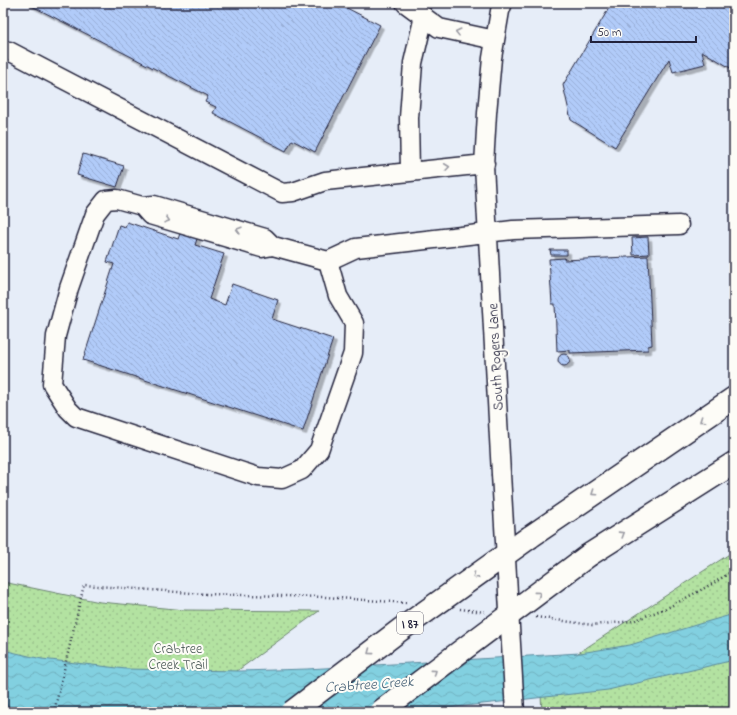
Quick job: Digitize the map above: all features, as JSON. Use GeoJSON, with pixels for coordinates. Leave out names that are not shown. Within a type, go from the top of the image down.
{"type":"FeatureCollection","features":[{"type":"Feature","properties":{"kind":"highway","name":"I 87"},"geometry":{"type":"LineString","coordinates":[[292,712],[400,630],[530,537],[734,398]]}},
{"type":"Feature","properties":{"kind":"highway"},"geometry":{"type":"LineString","coordinates":[[380,712],[589,555],[734,463]]}},
{"type":"Feature","properties":{"kind":"street"},"geometry":{"type":"LineString","coordinates":[[406,3],[440,28],[495,40]]}},
{"type":"Feature","properties":{"kind":"street","name":"South Rogers Lane"},"geometry":{"type":"LineString","coordinates":[[503,3],[500,11],[492,58],[488,97],[485,164],[515,712]]}},
{"type":"Feature","properties":{"kind":"street"},"geometry":{"type":"LineString","coordinates":[[410,172],[409,118],[413,63],[424,16]]}},
{"type":"Feature","properties":{"kind":"street"},"geometry":{"type":"LineString","coordinates":[[3,51],[9,51],[282,193],[293,192],[325,181],[485,164]]}},
{"type":"Feature","properties":{"kind":"street"},"geometry":{"type":"LineString","coordinates":[[328,261],[338,296],[354,323],[353,353],[319,450],[302,470],[282,480],[258,477],[76,417],[68,409],[52,384],[56,336],[69,288],[95,214],[106,200],[117,199],[142,206],[154,205],[265,238],[273,246],[328,261],[356,248],[488,232],[679,225]]}},
{"type":"Feature","properties":{"kind":"path"},"geometry":{"type":"LineString","coordinates":[[54,712],[82,592]]}},
{"type":"Feature","properties":{"kind":"green space"},"geometry":{"type":"Polygon","coordinates":[[[734,551],[734,712],[542,712],[540,678],[734,551]]]}},
{"type":"Feature","properties":{"kind":"green space","name":"Crabtree Creek Trail"},"geometry":{"type":"Polygon","coordinates":[[[3,582],[100,602],[185,610],[319,611],[192,704],[3,670],[3,582]]]}},
{"type":"Feature","properties":{"kind":"water","name":"Crabtree Creek"},"geometry":{"type":"Polygon","coordinates":[[[734,614],[734,660],[608,690],[411,712],[30,712],[3,705],[3,650],[42,659],[126,669],[241,671],[307,669],[580,653],[630,645],[734,614]]]}},
{"type":"Feature","properties":{"kind":"building"},"geometry":{"type":"Polygon","coordinates":[[[26,3],[337,3],[380,25],[315,152],[292,140],[286,151],[213,113],[216,107],[205,102],[208,96],[26,3]]]}},
{"type":"Feature","properties":{"kind":"building"},"geometry":{"type":"Polygon","coordinates":[[[612,3],[734,3],[734,70],[702,51],[705,64],[673,72],[669,59],[615,147],[571,120],[563,85],[612,3]]]}},
{"type":"Feature","properties":{"kind":"building"},"geometry":{"type":"Polygon","coordinates":[[[83,154],[124,166],[117,187],[77,175],[83,154]]]}},
{"type":"Feature","properties":{"kind":"building"},"geometry":{"type":"Polygon","coordinates":[[[127,222],[178,239],[182,228],[199,233],[195,245],[224,254],[209,299],[225,305],[232,284],[278,300],[272,319],[333,339],[303,431],[83,360],[114,264],[107,262],[119,225],[125,227],[127,222]]]}},
{"type":"Feature","properties":{"kind":"building"},"geometry":{"type":"Polygon","coordinates":[[[648,237],[649,254],[633,255],[632,238],[648,237]]]}},
{"type":"Feature","properties":{"kind":"building"},"geometry":{"type":"Polygon","coordinates":[[[550,250],[567,250],[567,255],[551,255],[550,250]]]}},
{"type":"Feature","properties":{"kind":"building"},"geometry":{"type":"Polygon","coordinates":[[[648,256],[652,345],[648,346],[648,350],[570,353],[570,350],[557,351],[555,304],[552,304],[549,259],[565,258],[564,260],[648,256]]]}},
{"type":"Feature","properties":{"kind":"building"},"geometry":{"type":"Polygon","coordinates":[[[564,354],[568,356],[570,360],[568,364],[564,366],[560,364],[558,360],[560,356],[564,354]]]}}]}
